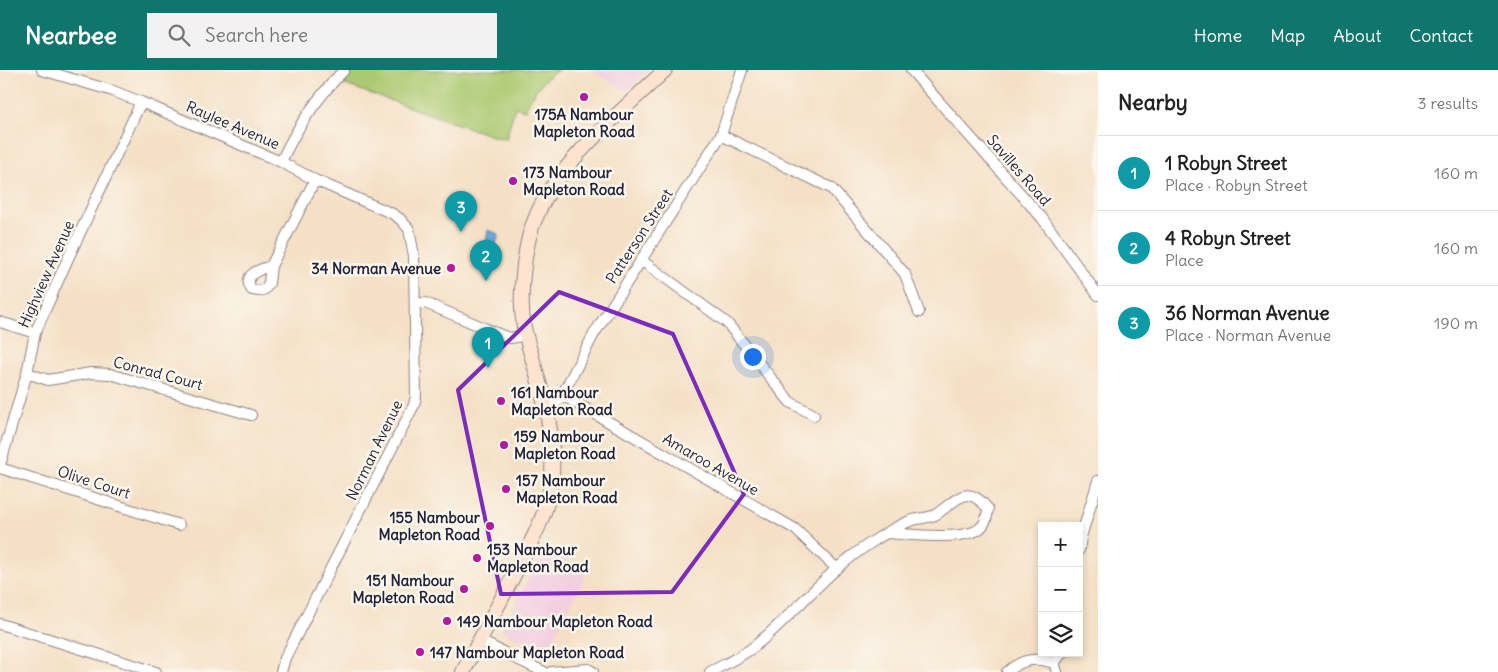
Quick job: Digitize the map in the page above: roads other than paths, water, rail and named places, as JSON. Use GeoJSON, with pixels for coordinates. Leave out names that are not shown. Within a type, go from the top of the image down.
{"type":"FeatureCollection","features":[{"type":"Feature","properties":{"kind":"main road"},"geometry":{"type":"LineString","coordinates":[[462,672],[533,538],[548,500],[551,486],[553,451],[551,433],[526,335],[522,299],[522,276],[535,217],[568,165],[665,70]]}},
{"type":"Feature","properties":{"kind":"street","name":"Raylee Avenue"},"geometry":{"type":"LineString","coordinates":[[42,70],[113,91],[141,102],[281,162],[315,180],[393,214],[405,224]]}},
{"type":"Feature","properties":{"kind":"street"},"geometry":{"type":"LineString","coordinates":[[281,162],[293,135],[318,98],[344,70]]}},
{"type":"Feature","properties":{"kind":"street","name":"Patterson Street"},"geometry":{"type":"LineString","coordinates":[[546,408],[554,405],[562,395],[594,334],[720,135],[742,70]]}},
{"type":"Feature","properties":{"kind":"street","name":"Savilles Road"},"geometry":{"type":"LineString","coordinates":[[911,70],[1042,218],[1098,295]]}},
{"type":"Feature","properties":{"kind":"street","name":"Highview Avenue"},"geometry":{"type":"LineString","coordinates":[[0,467],[27,373],[35,333],[64,265],[141,102]]}},
{"type":"Feature","properties":{"kind":"street"},"geometry":{"type":"LineString","coordinates":[[720,135],[831,188],[905,274],[919,312]]}},
{"type":"Feature","properties":{"kind":"street"},"geometry":{"type":"LineString","coordinates":[[271,266],[315,180]]}},
{"type":"Feature","properties":{"kind":"street","name":"Norman Avenue"},"geometry":{"type":"LineString","coordinates":[[281,672],[289,651],[414,405],[416,396],[413,246],[411,236],[405,224]]}},
{"type":"Feature","properties":{"kind":"street"},"geometry":{"type":"LineString","coordinates":[[641,260],[727,322],[790,402],[814,414]]}},
{"type":"Feature","properties":{"kind":"street"},"geometry":{"type":"LineString","coordinates":[[415,303],[425,303],[506,337],[526,335]]}},
{"type":"Feature","properties":{"kind":"street"},"geometry":{"type":"LineString","coordinates":[[0,322],[35,333]]}},
{"type":"Feature","properties":{"kind":"street","name":"Conrad Court"},"geometry":{"type":"LineString","coordinates":[[27,373],[48,380],[91,374],[110,374],[251,415]]}},
{"type":"Feature","properties":{"kind":"street","name":"Amaroo Avenue"},"geometry":{"type":"LineString","coordinates":[[562,395],[795,530],[836,568]]}},
{"type":"Feature","properties":{"kind":"street","name":"Olive Court"},"geometry":{"type":"LineString","coordinates":[[0,467],[179,525]]}},
{"type":"Feature","properties":{"kind":"street"},"geometry":{"type":"LineString","coordinates":[[1083,531],[1098,481]]}},
{"type":"Feature","properties":{"kind":"street"},"geometry":{"type":"LineString","coordinates":[[710,672],[755,646],[836,568],[886,533],[913,520],[934,515],[962,495],[974,495],[988,509],[986,520],[977,531],[955,536],[886,533]]}},
{"type":"Feature","properties":{"kind":"street"},"geometry":{"type":"LineString","coordinates":[[0,624],[156,672]]}},
{"type":"Feature","properties":{"kind":"street"},"geometry":{"type":"LineString","coordinates":[[480,640],[544,672]]}},
{"type":"Feature","properties":{"kind":"street"},"geometry":{"type":"LineString","coordinates":[[1007,672],[1026,660],[1046,660],[1056,667]]}},
{"type":"Feature","properties":{"kind":"street"},"geometry":{"type":"LineString","coordinates":[[551,672],[588,669],[593,672]]}},
{"type":"Feature","properties":{"kind":"water"},"geometry":{"type":"Polygon","coordinates":[[[488,230],[499,234],[494,251],[485,249],[488,230]]]}},
{"type":"Feature","properties":{"kind":"place","name":"175A Nambour Mapleton Road"},"geometry":{"type":"Point","coordinates":[584,97]}},
{"type":"Feature","properties":{"kind":"place","name":"173 Nambour Mapleton Road"},"geometry":{"type":"Point","coordinates":[513,181]}},
{"type":"Feature","properties":{"kind":"place","name":"36 Norman Avenue"},"geometry":{"type":"Point","coordinates":[461,232]}},
{"type":"Feature","properties":{"kind":"place","name":"34 Norman Avenue"},"geometry":{"type":"Point","coordinates":[451,268]}},
{"type":"Feature","properties":{"kind":"place","name":"4 Robyn Street"},"geometry":{"type":"Point","coordinates":[486,281]}},
{"type":"Feature","properties":{"kind":"place","name":"1 Robyn Street"},"geometry":{"type":"Point","coordinates":[488,368]}},
{"type":"Feature","properties":{"kind":"place","name":"161 Nambour Mapleton Road"},"geometry":{"type":"Point","coordinates":[501,401]}},
{"type":"Feature","properties":{"kind":"place","name":"159 Nambour Mapleton Road"},"geometry":{"type":"Point","coordinates":[504,445]}},
{"type":"Feature","properties":{"kind":"place","name":"157 Nambour Mapleton Road"},"geometry":{"type":"Point","coordinates":[506,489]}},
{"type":"Feature","properties":{"kind":"place","name":"155 Nambour Mapleton Road"},"geometry":{"type":"Point","coordinates":[490,526]}},
{"type":"Feature","properties":{"kind":"place","name":"153 Nambour Mapleton Road"},"geometry":{"type":"Point","coordinates":[477,558]}},
{"type":"Feature","properties":{"kind":"place","name":"151 Nambour Mapleton Road"},"geometry":{"type":"Point","coordinates":[464,589]}},
{"type":"Feature","properties":{"kind":"place","name":"149 Nambour Mapleton Road"},"geometry":{"type":"Point","coordinates":[447,621]}},
{"type":"Feature","properties":{"kind":"place","name":"147 Nambour Mapleton Road"},"geometry":{"type":"Point","coordinates":[420,652]}}]}
